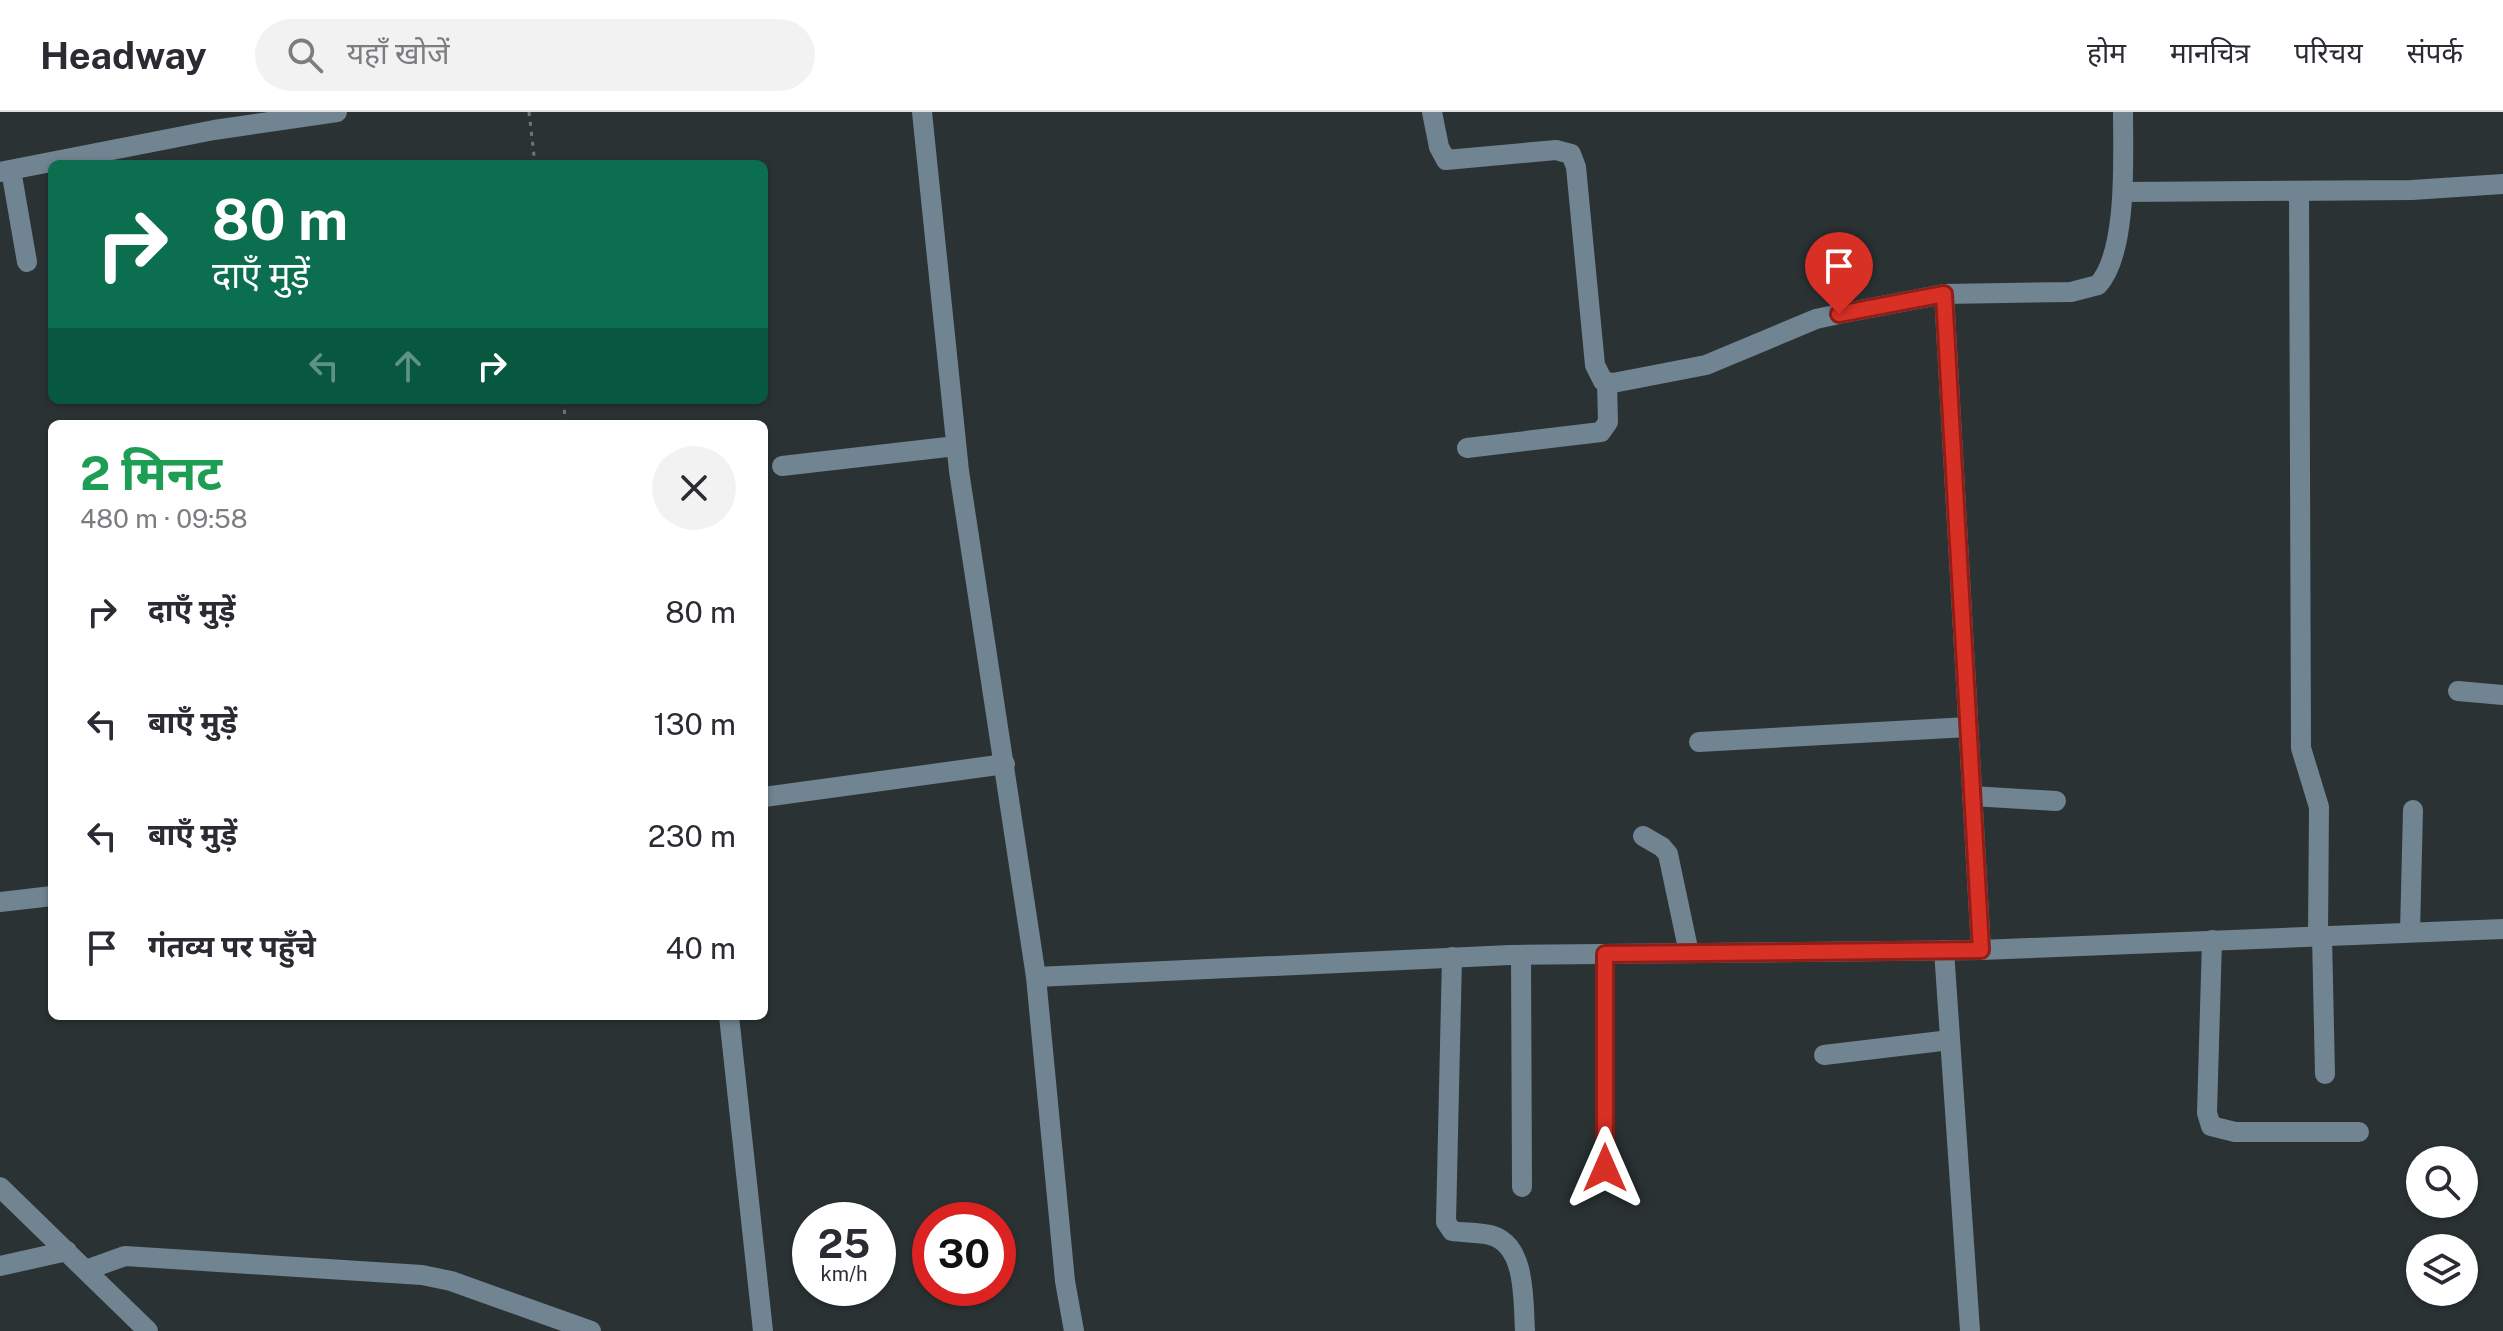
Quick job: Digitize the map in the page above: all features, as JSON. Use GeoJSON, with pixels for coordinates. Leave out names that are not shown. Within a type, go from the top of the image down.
{"type":"FeatureCollection","features":[{"type":"Feature","properties":{"kind":"street"},"geometry":{"type":"LineString","coordinates":[[53,160],[225,120],[337,112]]}},
{"type":"Feature","properties":{"kind":"street"},"geometry":{"type":"LineString","coordinates":[[922,112],[956,446],[1036,977],[1065,1281],[1074,1331]]}},
{"type":"Feature","properties":{"kind":"street"},"geometry":{"type":"LineString","coordinates":[[1432,112],[1439,147],[1446,160],[1556,150],[1571,154],[1576,167],[1595,365],[1599,377],[1607,383],[1706,365],[1816,319],[1944,294],[2071,292],[2098,285],[2110,268],[2124,192],[2123,112]]}},
{"type":"Feature","properties":{"kind":"street"},"geometry":{"type":"LineString","coordinates":[[27,262],[6,171],[48,161]]}},
{"type":"Feature","properties":{"kind":"street"},"geometry":{"type":"LineString","coordinates":[[2124,192],[2412,190],[2503,184]]}},
{"type":"Feature","properties":{"kind":"street"},"geometry":{"type":"LineString","coordinates":[[2299,191],[2301,748],[2319,807],[2325,1074]]}},
{"type":"Feature","properties":{"kind":"street"},"geometry":{"type":"LineString","coordinates":[[1944,294],[1981,950]]}},
{"type":"Feature","properties":{"kind":"street"},"geometry":{"type":"LineString","coordinates":[[1467,448],[1601,432],[1608,422],[1607,383]]}},
{"type":"Feature","properties":{"kind":"street"},"geometry":{"type":"LineString","coordinates":[[782,466],[956,446]]}},
{"type":"Feature","properties":{"kind":"street"},"geometry":{"type":"LineString","coordinates":[[2458,691],[2503,695]]}},
{"type":"Feature","properties":{"kind":"street"},"geometry":{"type":"LineString","coordinates":[[1699,742],[1968,727]]}},
{"type":"Feature","properties":{"kind":"street"},"geometry":{"type":"LineString","coordinates":[[768,796],[1005,764]]}},
{"type":"Feature","properties":{"kind":"street"},"geometry":{"type":"LineString","coordinates":[[1972,796],[2056,801]]}},
{"type":"Feature","properties":{"kind":"street"},"geometry":{"type":"LineString","coordinates":[[2410,932],[2413,810]]}},
{"type":"Feature","properties":{"kind":"street"},"geometry":{"type":"LineString","coordinates":[[1643,836],[1668,854],[1689,953]]}},
{"type":"Feature","properties":{"kind":"street"},"geometry":{"type":"LineString","coordinates":[[0,902],[48,896]]}},
{"type":"Feature","properties":{"kind":"street"},"geometry":{"type":"LineString","coordinates":[[1036,977],[1452,957],[1981,950],[2503,929]]}},
{"type":"Feature","properties":{"kind":"street"},"geometry":{"type":"LineString","coordinates":[[2212,940],[2207,1113],[2211,1126],[2235,1132],[2359,1132]]}},
{"type":"Feature","properties":{"kind":"street"},"geometry":{"type":"LineString","coordinates":[[1944,950],[1970,1331]]}},
{"type":"Feature","properties":{"kind":"street"},"geometry":{"type":"LineString","coordinates":[[1605,954],[1605,1168]]}},
{"type":"Feature","properties":{"kind":"street"},"geometry":{"type":"LineString","coordinates":[[1521,955],[1522,1187]]}},
{"type":"Feature","properties":{"kind":"street"},"geometry":{"type":"LineString","coordinates":[[1452,957],[1446,1222],[1452,1231],[1492,1236],[1509,1248],[1521,1279],[1525,1331]]}},
{"type":"Feature","properties":{"kind":"street"},"geometry":{"type":"LineString","coordinates":[[729,1020],[763,1331]]}},
{"type":"Feature","properties":{"kind":"street"},"geometry":{"type":"LineString","coordinates":[[1824,1055],[1950,1040]]}},
{"type":"Feature","properties":{"kind":"street"},"geometry":{"type":"LineString","coordinates":[[0,1187],[148,1331]]}},
{"type":"Feature","properties":{"kind":"street"},"geometry":{"type":"LineString","coordinates":[[0,1266],[67,1251]]}},
{"type":"Feature","properties":{"kind":"street"},"geometry":{"type":"LineString","coordinates":[[86,1270],[125,1256],[401,1273],[451,1281],[591,1331]]}},
{"type":"Feature","properties":{"kind":"path"},"geometry":{"type":"LineString","coordinates":[[529,112],[535,160]]}},
{"type":"Feature","properties":{"kind":"route"},"geometry":{"type":"LineString","coordinates":[[1605,1168],[1605,954],[1981,950],[1944,294],[1839,314]]}}]}
